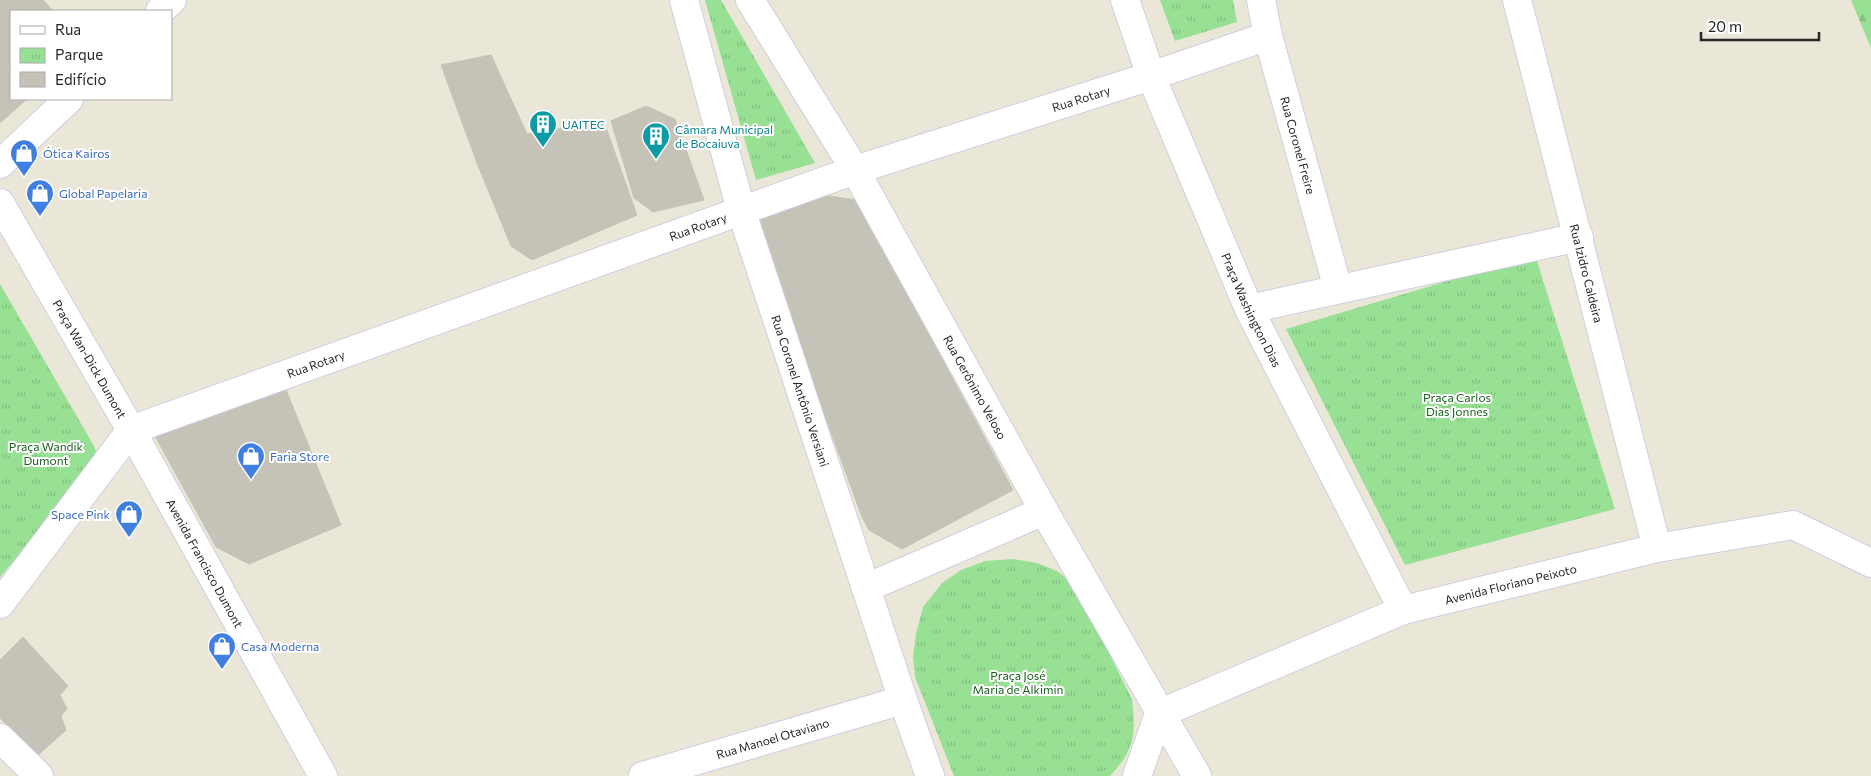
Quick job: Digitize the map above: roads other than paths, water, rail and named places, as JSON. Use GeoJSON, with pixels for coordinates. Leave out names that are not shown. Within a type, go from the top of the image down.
{"type":"FeatureCollection","features":[{"type":"Feature","properties":{"kind":"street"},"geometry":{"type":"LineString","coordinates":[[161,10],[172,0]]}},
{"type":"Feature","properties":{"kind":"street","name":"Rua Coronel Antônio Versiani"},"geometry":{"type":"LineString","coordinates":[[684,0],[741,210],[903,700],[930,776]]}},
{"type":"Feature","properties":{"kind":"street","name":"Rua Gerônimo Veloso"},"geometry":{"type":"LineString","coordinates":[[750,0],[855,170],[1192,774]]}},
{"type":"Feature","properties":{"kind":"street","name":"Praça Washington Dias"},"geometry":{"type":"LineString","coordinates":[[1125,0],[1151,76],[1249,309],[1403,610]]}},
{"type":"Feature","properties":{"kind":"street","name":"Rua Coronel Freire"},"geometry":{"type":"LineString","coordinates":[[1260,0],[1268,36],[1338,289]]}},
{"type":"Feature","properties":{"kind":"street","name":"Rua Izidro Caldeira"},"geometry":{"type":"LineString","coordinates":[[1517,0],[1657,548]]}},
{"type":"Feature","properties":{"kind":"street","name":"Rua Rotary"},"geometry":{"type":"LineString","coordinates":[[131,430],[855,170],[1151,76],[1268,36]]}},
{"type":"Feature","properties":{"kind":"street"},"geometry":{"type":"LineString","coordinates":[[0,164],[67,100]]}},
{"type":"Feature","properties":{"kind":"street","name":"Praça Wan-Dick Dumont"},"geometry":{"type":"LineString","coordinates":[[0,203],[131,430],[0,604]]}},
{"type":"Feature","properties":{"kind":"street"},"geometry":{"type":"LineString","coordinates":[[1249,309],[1579,237]]}},
{"type":"Feature","properties":{"kind":"street","name":"Avenida Francisco Dumont"},"geometry":{"type":"LineString","coordinates":[[131,430],[323,776]]}},
{"type":"Feature","properties":{"kind":"street"},"geometry":{"type":"LineString","coordinates":[[866,588],[1044,511]]}},
{"type":"Feature","properties":{"kind":"street","name":"Avenida Floriano Peixoto"},"geometry":{"type":"LineString","coordinates":[[1159,714],[1403,610],[1657,548],[1793,525],[1871,563]]}},
{"type":"Feature","properties":{"kind":"street","name":"Rua Manoel Otaviano"},"geometry":{"type":"LineString","coordinates":[[643,776],[903,700]]}},
{"type":"Feature","properties":{"kind":"street"},"geometry":{"type":"LineString","coordinates":[[1137,776],[1159,714]]}},
{"type":"Feature","properties":{"kind":"street"},"geometry":{"type":"LineString","coordinates":[[0,738],[39,776]]}},
{"type":"Feature","properties":{"kind":"place","name":"UAITEC"},"geometry":{"type":"Point","coordinates":[543,148]}},
{"type":"Feature","properties":{"kind":"place","name":"Câmara Municipal de Bocaiuva"},"geometry":{"type":"Point","coordinates":[656,160]}},
{"type":"Feature","properties":{"kind":"place","name":"Ótica Kairos"},"geometry":{"type":"Point","coordinates":[24,177]}},
{"type":"Feature","properties":{"kind":"place","name":"Global Papelaria"},"geometry":{"type":"Point","coordinates":[40,217]}},
{"type":"Feature","properties":{"kind":"place","name":"Faria Store"},"geometry":{"type":"Point","coordinates":[251,480]}},
{"type":"Feature","properties":{"kind":"place","name":"Space Pink"},"geometry":{"type":"Point","coordinates":[129,538]}},
{"type":"Feature","properties":{"kind":"place","name":"Casa Moderna"},"geometry":{"type":"Point","coordinates":[222,670]}},
{"type":"Feature","properties":{"kind":"park label","name":"Praça Carlos Dias Jonnes"},"geometry":{"type":"Point","coordinates":[1457,404]}},
{"type":"Feature","properties":{"kind":"park label","name":"Praça Wandik Dumont"},"geometry":{"type":"Point","coordinates":[46,453]}},
{"type":"Feature","properties":{"kind":"park label","name":"Praça José Maria de Alkimin"},"geometry":{"type":"Point","coordinates":[1018,682]}}]}
